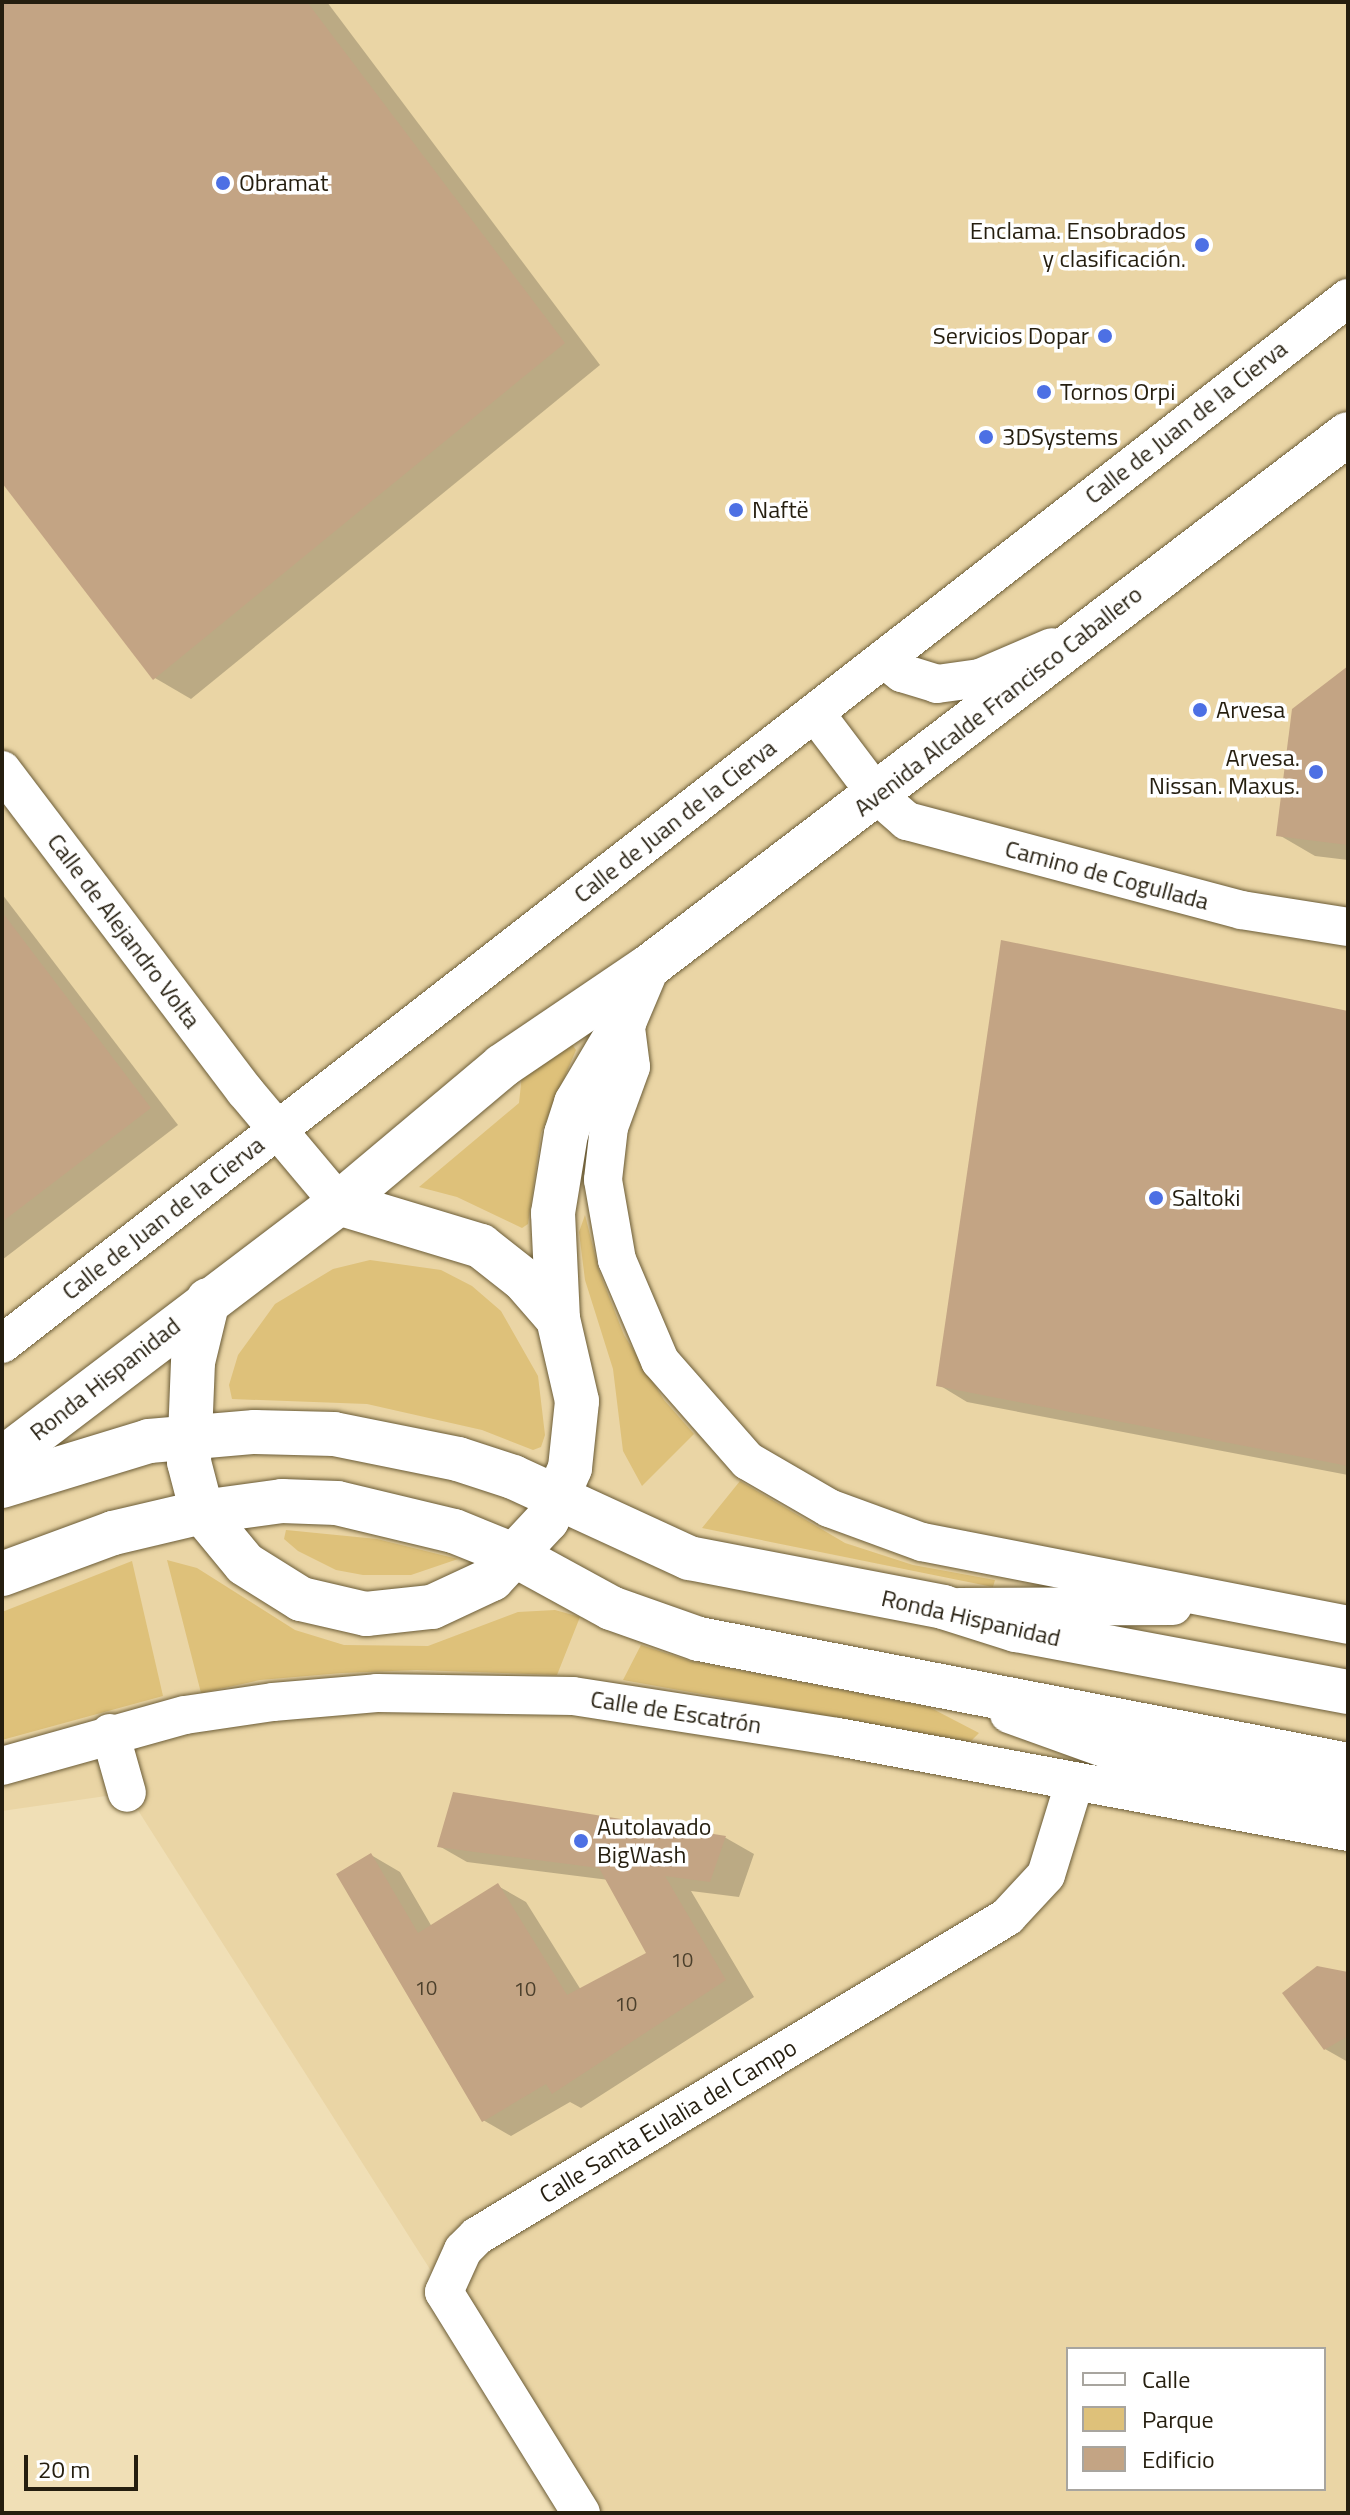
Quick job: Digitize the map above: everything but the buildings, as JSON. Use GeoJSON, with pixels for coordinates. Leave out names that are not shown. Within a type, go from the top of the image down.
{"type":"FeatureCollection","features":[{"type":"Feature","properties":{"kind":"main road","name":"Avenida Alcalde Francisco Caballero"},"geometry":{"type":"LineString","coordinates":[[339,1203],[502,1066],[647,968],[1348,434]]}},
{"type":"Feature","properties":{"kind":"main road"},"geometry":{"type":"LineString","coordinates":[[558,1319],[553,1213],[563,1146],[581,1092],[625,1020],[647,968]]}},
{"type":"Feature","properties":{"kind":"main road","name":"Ronda Hispanidad"},"geometry":{"type":"LineString","coordinates":[[2,1459],[208,1300],[339,1203],[481,1246],[524,1280],[558,1319],[577,1401],[572,1457],[559,1497],[518,1557],[492,1579],[432,1607],[400,1613],[333,1610],[272,1584],[221,1539],[202,1512],[188,1437],[193,1362],[208,1300]]}},
{"type":"Feature","properties":{"kind":"main road","name":"Ronda Hispanidad"},"geometry":{"type":"LineString","coordinates":[[2,1486],[131,1444],[188,1437],[292,1431],[380,1441],[458,1459],[559,1497],[689,1558],[943,1607],[1016,1630],[1348,1692]]}},
{"type":"Feature","properties":{"kind":"main road"},"geometry":{"type":"LineString","coordinates":[[2,1574],[113,1533],[202,1512],[282,1501],[337,1503],[454,1531],[518,1557],[611,1608],[699,1639],[1348,1765]]}},
{"type":"Feature","properties":{"kind":"street","name":"Calle de Juan de la Cierva"},"geometry":{"type":"LineString","coordinates":[[2,1344],[1348,298]]}},
{"type":"Feature","properties":{"kind":"street"},"geometry":{"type":"LineString","coordinates":[[884,659],[902,673],[937,684],[980,678],[1087,632]]}},
{"type":"Feature","properties":{"kind":"street","name":"Camino de Cogullada"},"geometry":{"type":"LineString","coordinates":[[815,713],[877,795],[907,821],[1241,910],[1348,927]]}},
{"type":"Feature","properties":{"kind":"street","name":"Calle de Alejandro Volta"},"geometry":{"type":"LineString","coordinates":[[2,770],[245,1091],[339,1203]]}},
{"type":"Feature","properties":{"kind":"street"},"geometry":{"type":"LineString","coordinates":[[625,1020],[631,1067],[609,1127],[603,1180],[617,1260],[660,1361],[748,1461],[829,1508],[922,1542],[1348,1625]]}},
{"type":"Feature","properties":{"kind":"street"},"geometry":{"type":"LineString","coordinates":[[228,1171],[245,1091]]}},
{"type":"Feature","properties":{"kind":"street"},"geometry":{"type":"LineString","coordinates":[[943,1607],[1131,1609],[1228,1603]]}},
{"type":"Feature","properties":{"kind":"street"},"geometry":{"type":"LineString","coordinates":[[935,1687],[1142,1762],[1348,1801]]}},
{"type":"Feature","properties":{"kind":"street","name":"Calle de Escatrón"},"geometry":{"type":"LineString","coordinates":[[2,1766],[110,1733],[273,1702],[377,1693],[573,1696],[838,1737],[1074,1784],[1348,1832]]}},
{"type":"Feature","properties":{"kind":"street"},"geometry":{"type":"LineString","coordinates":[[110,1733],[127,1793]]}},
{"type":"Feature","properties":{"kind":"street","name":"Calle Santa Eulalia del Campo"},"geometry":{"type":"LineString","coordinates":[[581,2513],[444,2292],[463,2250],[477,2236],[1007,1917],[1046,1875],[1074,1784]]}},
{"type":"Feature","properties":{"kind":"shaded area"},"geometry":{"type":"Polygon","coordinates":[[[2,2],[1348,2],[1348,2513],[585,2513],[127,1793],[2,1811],[2,2]]]}},
{"type":"Feature","properties":{"kind":"green space"},"geometry":{"type":"Polygon","coordinates":[[[569,1040],[576,1050],[541,1133],[528,1224],[522,1228],[457,1197],[419,1187],[519,1103],[522,1075],[569,1040]]]}},
{"type":"Feature","properties":{"kind":"green space"},"geometry":{"type":"Polygon","coordinates":[[[585,1215],[599,1271],[624,1335],[664,1400],[694,1434],[642,1486],[623,1451],[613,1369],[585,1280],[579,1232],[585,1215]]]}},
{"type":"Feature","properties":{"kind":"green space"},"geometry":{"type":"Polygon","coordinates":[[[370,1260],[441,1270],[472,1286],[501,1311],[538,1376],[545,1435],[541,1447],[533,1450],[482,1430],[367,1404],[232,1399],[229,1385],[238,1355],[275,1304],[333,1269],[370,1260]]]}},
{"type":"Feature","properties":{"kind":"green space"},"geometry":{"type":"Polygon","coordinates":[[[740,1481],[845,1543],[913,1565],[995,1580],[993,1587],[702,1528],[740,1481]]]}},
{"type":"Feature","properties":{"kind":"green space"},"geometry":{"type":"Polygon","coordinates":[[[286,1530],[377,1539],[458,1559],[411,1575],[363,1575],[336,1570],[298,1551],[284,1539],[286,1530]]]}},
{"type":"Feature","properties":{"kind":"green space"},"geometry":{"type":"Polygon","coordinates":[[[167,1560],[197,1568],[295,1630],[344,1645],[428,1646],[518,1612],[555,1610],[580,1617],[557,1675],[417,1670],[342,1673],[260,1680],[201,1693],[167,1560]]]}},
{"type":"Feature","properties":{"kind":"green space"},"geometry":{"type":"Polygon","coordinates":[[[132,1561],[163,1696],[2,1740],[2,1612],[132,1561]]]}},
{"type":"Feature","properties":{"kind":"green space"},"geometry":{"type":"Polygon","coordinates":[[[641,1645],[690,1661],[929,1707],[979,1733],[970,1742],[623,1680],[641,1645]]]}},
{"type":"Feature","properties":{"kind":"place","name":"Obramat"},"geometry":{"type":"Point","coordinates":[223,183]}},
{"type":"Feature","properties":{"kind":"place","name":"Enclama. Ensobrados y clasificación."},"geometry":{"type":"Point","coordinates":[1202,245]}},
{"type":"Feature","properties":{"kind":"place","name":"Servicios Dopar"},"geometry":{"type":"Point","coordinates":[1105,336]}},
{"type":"Feature","properties":{"kind":"place","name":"Tornos Orpi"},"geometry":{"type":"Point","coordinates":[1044,392]}},
{"type":"Feature","properties":{"kind":"place","name":"3DSystems"},"geometry":{"type":"Point","coordinates":[986,437]}},
{"type":"Feature","properties":{"kind":"place","name":"Naftë"},"geometry":{"type":"Point","coordinates":[736,510]}},
{"type":"Feature","properties":{"kind":"place","name":"Arvesa"},"geometry":{"type":"Point","coordinates":[1200,710]}},
{"type":"Feature","properties":{"kind":"place","name":"Arvesa. Nissan. Maxus."},"geometry":{"type":"Point","coordinates":[1316,772]}},
{"type":"Feature","properties":{"kind":"place","name":"Saltoki"},"geometry":{"type":"Point","coordinates":[1156,1198]}},
{"type":"Feature","properties":{"kind":"place","name":"Autolavado BigWash"},"geometry":{"type":"Point","coordinates":[581,1841]}}]}
